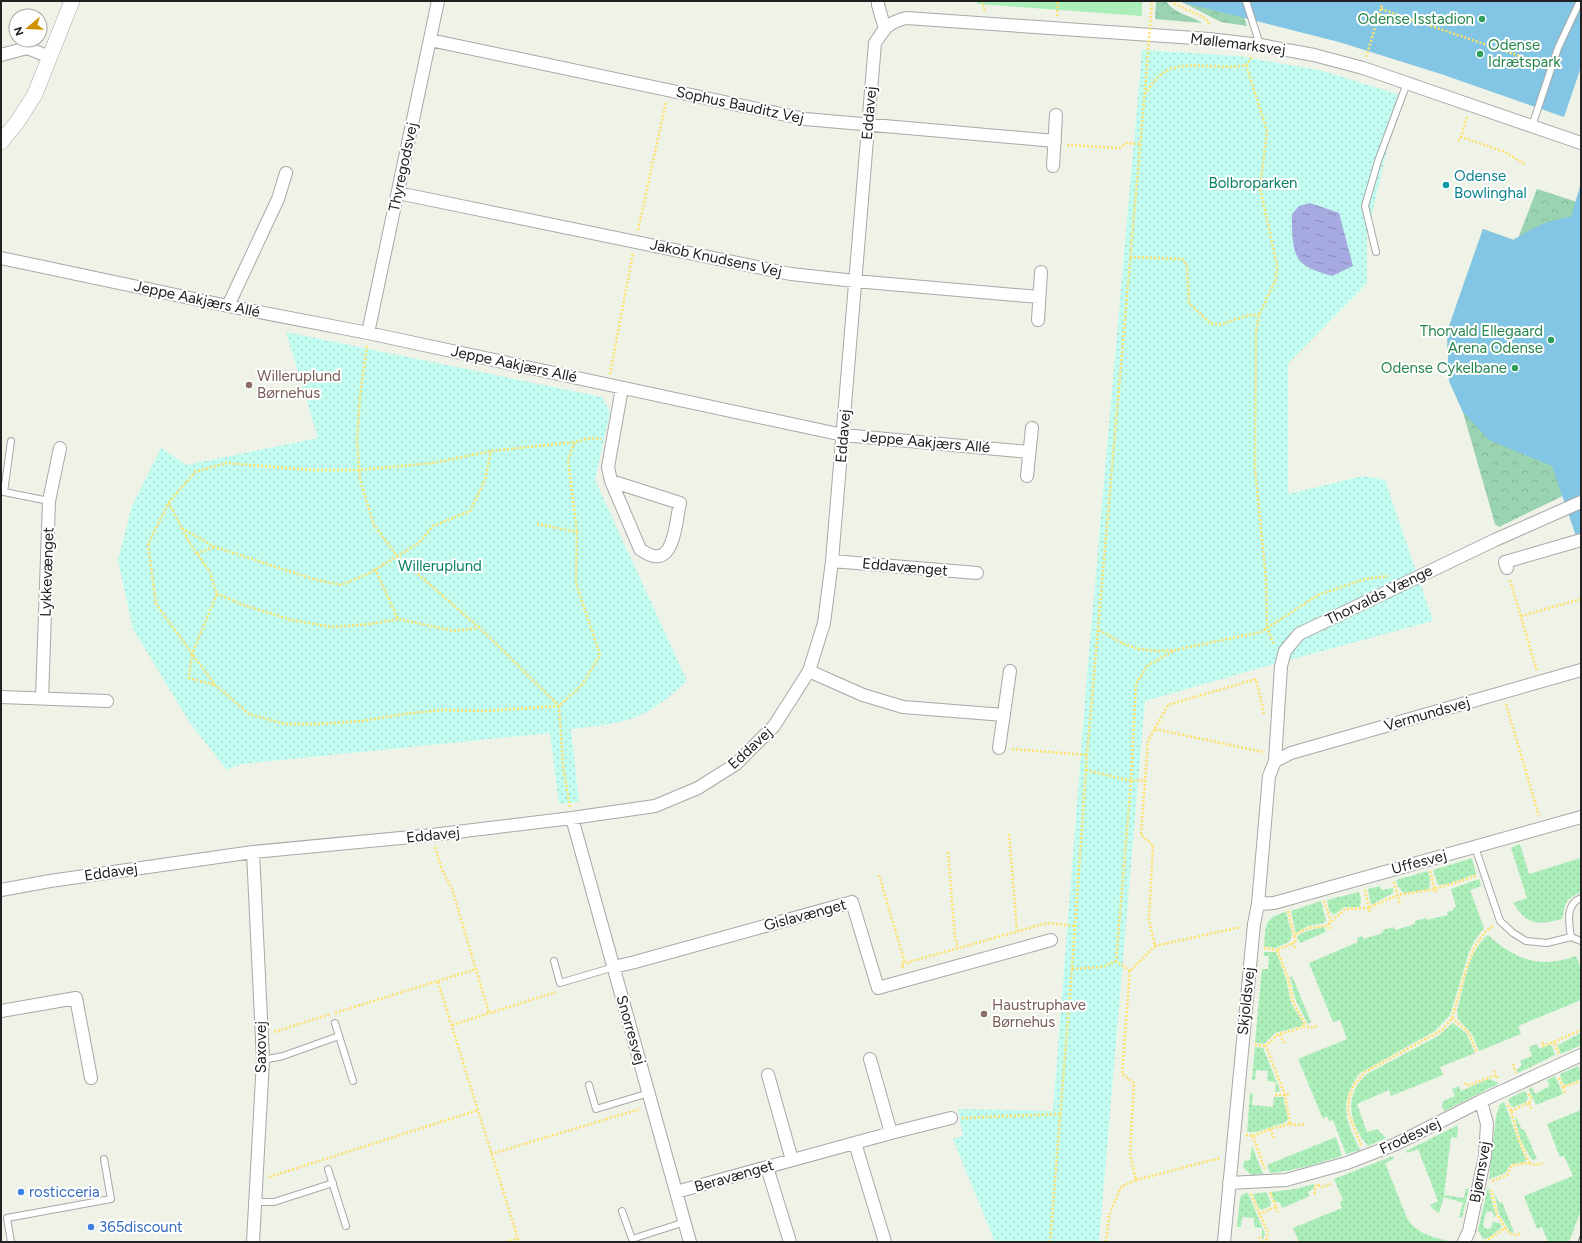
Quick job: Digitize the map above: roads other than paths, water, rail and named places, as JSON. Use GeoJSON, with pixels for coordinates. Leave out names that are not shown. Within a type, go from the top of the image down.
{"type":"FeatureCollection","features":[{"type":"Feature","properties":{"kind":"street"},"geometry":{"type":"LineString","coordinates":[[1,142],[18,121],[35,94],[72,1]]}},
{"type":"Feature","properties":{"kind":"street","name":"Thyregodsvej"},"geometry":{"type":"LineString","coordinates":[[368,333],[438,1]]}},
{"type":"Feature","properties":{"kind":"street"},"geometry":{"type":"LineString","coordinates":[[878,1],[885,29]]}},
{"type":"Feature","properties":{"kind":"street","name":"Møllemarksvej"},"geometry":{"type":"LineString","coordinates":[[885,29],[893,21],[906,18],[1209,39],[1260,45],[1314,55],[1363,68],[1581,143]]}},
{"type":"Feature","properties":{"kind":"street","name":"Eddavej"},"geometry":{"type":"LineString","coordinates":[[1,890],[50,881],[253,852],[432,835],[655,806],[698,788],[736,764],[774,726],[809,671],[824,623],[832,561],[876,43],[885,29]]}},
{"type":"Feature","properties":{"kind":"street","name":"Sophus Bauditz Vej"},"geometry":{"type":"LineString","coordinates":[[430,40],[806,119],[1054,142]]}},
{"type":"Feature","properties":{"kind":"street"},"geometry":{"type":"LineString","coordinates":[[1,55],[27,48],[50,57]]}},
{"type":"Feature","properties":{"kind":"street"},"geometry":{"type":"LineString","coordinates":[[1053,166],[1056,115]]}},
{"type":"Feature","properties":{"kind":"street"},"geometry":{"type":"LineString","coordinates":[[228,306],[278,199],[286,173]]}},
{"type":"Feature","properties":{"kind":"street","name":"Jakob Knudsens Vej"},"geometry":{"type":"LineString","coordinates":[[398,193],[791,274],[1039,297]]}},
{"type":"Feature","properties":{"kind":"street","name":"Jeppe Aakjærs Allé"},"geometry":{"type":"LineString","coordinates":[[1,258],[228,306],[368,333],[843,435],[1030,452]]}},
{"type":"Feature","properties":{"kind":"street"},"geometry":{"type":"LineString","coordinates":[[1038,320],[1041,272]]}},
{"type":"Feature","properties":{"kind":"street"},"geometry":{"type":"LineString","coordinates":[[611,481],[680,503],[670,548],[663,554],[656,557],[649,556],[640,549],[611,481],[608,467],[622,388]]}},
{"type":"Feature","properties":{"kind":"street"},"geometry":{"type":"LineString","coordinates":[[1027,476],[1032,428]]}},
{"type":"Feature","properties":{"kind":"street","name":"Lykkevænget"},"geometry":{"type":"LineString","coordinates":[[42,698],[49,501],[60,448]]}},
{"type":"Feature","properties":{"kind":"street","name":"Thorvalds Vænge"},"geometry":{"type":"LineString","coordinates":[[1274,761],[1281,666],[1284,651],[1299,634],[1495,540],[1581,502]]}},
{"type":"Feature","properties":{"kind":"street"},"geometry":{"type":"LineString","coordinates":[[1507,568],[1505,562],[1581,540]]}},
{"type":"Feature","properties":{"kind":"street","name":"Eddavænget"},"geometry":{"type":"LineString","coordinates":[[832,561],[978,573]]}},
{"type":"Feature","properties":{"kind":"street","name":"Vermundsvej"},"geometry":{"type":"LineString","coordinates":[[1274,761],[1291,753],[1581,670]]}},
{"type":"Feature","properties":{"kind":"street"},"geometry":{"type":"LineString","coordinates":[[809,671],[864,695],[903,707],[1004,715]]}},
{"type":"Feature","properties":{"kind":"street"},"geometry":{"type":"LineString","coordinates":[[999,748],[1010,671]]}},
{"type":"Feature","properties":{"kind":"street"},"geometry":{"type":"LineString","coordinates":[[1,697],[107,701]]}},
{"type":"Feature","properties":{"kind":"street","name":"Skjoldsvej"},"geometry":{"type":"LineString","coordinates":[[1224,1242],[1254,924],[1258,904],[1269,776],[1274,761]]}},
{"type":"Feature","properties":{"kind":"street","name":"Uffesvej"},"geometry":{"type":"LineString","coordinates":[[1258,904],[1274,903],[1581,817]]}},
{"type":"Feature","properties":{"kind":"street","name":"Snorresvej"},"geometry":{"type":"LineString","coordinates":[[572,818],[690,1242]]}},
{"type":"Feature","properties":{"kind":"street","name":"Saxovej"},"geometry":{"type":"LineString","coordinates":[[253,852],[263,1060],[253,1242]]}},
{"type":"Feature","properties":{"kind":"street","name":"Gislavænget"},"geometry":{"type":"LineString","coordinates":[[614,967],[852,902],[878,988],[1051,940]]}},
{"type":"Feature","properties":{"kind":"street"},"geometry":{"type":"LineString","coordinates":[[1,1011],[76,998],[91,1078]]}},
{"type":"Feature","properties":{"kind":"street","name":"Frodesvej"},"geometry":{"type":"LineString","coordinates":[[1229,1183],[1286,1180],[1347,1163],[1396,1144],[1481,1101],[1581,1055]]}},
{"type":"Feature","properties":{"kind":"street"},"geometry":{"type":"LineString","coordinates":[[870,1059],[890,1132]]}},
{"type":"Feature","properties":{"kind":"street","name":"Beravænget"},"geometry":{"type":"LineString","coordinates":[[768,1075],[792,1160]]}},
{"type":"Feature","properties":{"kind":"street","name":"Bjørnsvej"},"geometry":{"type":"LineString","coordinates":[[1464,1242],[1485,1181],[1487,1124],[1481,1101]]}},
{"type":"Feature","properties":{"kind":"street","name":"Beravænget"},"geometry":{"type":"LineString","coordinates":[[676,1192],[890,1132],[951,1118]]}},
{"type":"Feature","properties":{"kind":"street"},"geometry":{"type":"LineString","coordinates":[[855,1142],[885,1242]]}},
{"type":"Feature","properties":{"kind":"street"},"geometry":{"type":"LineString","coordinates":[[767,1167],[790,1242]]}},
{"type":"Feature","properties":{"kind":"lane"},"geometry":{"type":"LineString","coordinates":[[1246,1],[1260,45]]}},
{"type":"Feature","properties":{"kind":"lane"},"geometry":{"type":"LineString","coordinates":[[1532,126],[1558,48],[1580,1]]}},
{"type":"Feature","properties":{"kind":"lane"},"geometry":{"type":"LineString","coordinates":[[1376,252],[1365,206],[1378,161],[1407,83]]}},
{"type":"Feature","properties":{"kind":"lane"},"geometry":{"type":"LineString","coordinates":[[11,441],[4,492],[49,501]]}},
{"type":"Feature","properties":{"kind":"lane"},"geometry":{"type":"LineString","coordinates":[[1475,847],[1500,921],[1513,933],[1526,941],[1547,943],[1571,937],[1581,941]]}},
{"type":"Feature","properties":{"kind":"lane"},"geometry":{"type":"LineString","coordinates":[[1571,937],[1568,918],[1571,907],[1581,898]]}},
{"type":"Feature","properties":{"kind":"lane"},"geometry":{"type":"LineString","coordinates":[[554,961],[560,983],[614,967]]}},
{"type":"Feature","properties":{"kind":"lane"},"geometry":{"type":"LineString","coordinates":[[335,1023],[354,1081]]}},
{"type":"Feature","properties":{"kind":"lane"},"geometry":{"type":"LineString","coordinates":[[263,1060],[283,1056],[339,1036]]}},
{"type":"Feature","properties":{"kind":"lane"},"geometry":{"type":"LineString","coordinates":[[589,1085],[596,1109],[649,1093]]}},
{"type":"Feature","properties":{"kind":"lane"},"geometry":{"type":"LineString","coordinates":[[11,1242],[7,1218],[111,1199],[104,1159]]}},
{"type":"Feature","properties":{"kind":"lane"},"geometry":{"type":"LineString","coordinates":[[328,1169],[346,1226]]}},
{"type":"Feature","properties":{"kind":"lane"},"geometry":{"type":"LineString","coordinates":[[255,1202],[274,1202],[333,1183]]}},
{"type":"Feature","properties":{"kind":"lane"},"geometry":{"type":"LineString","coordinates":[[622,1211],[632,1240],[685,1222]]}},
{"type":"Feature","properties":{"kind":"water"},"geometry":{"type":"Polygon","coordinates":[[[1310,203],[1339,213],[1353,266],[1332,276],[1319,272],[1300,261],[1295,251],[1292,232],[1292,214],[1299,206],[1310,203]]]}},
{"type":"Feature","properties":{"kind":"tram line"},"geometry":{"type":"LineString","coordinates":[[1578,1242],[1581,1234]]}},
{"type":"Feature","properties":{"kind":"place","name":"Odense Isstadion"},"geometry":{"type":"Point","coordinates":[1482,19]}},
{"type":"Feature","properties":{"kind":"place","name":"Odense Idrætspark"},"geometry":{"type":"Point","coordinates":[1480,54]}},
{"type":"Feature","properties":{"kind":"place","name":"Odense Bowlinghal"},"geometry":{"type":"Point","coordinates":[1446,185]}},
{"type":"Feature","properties":{"kind":"place","name":"Thorvald Ellegaard Arena Odense"},"geometry":{"type":"Point","coordinates":[1551,340]}},
{"type":"Feature","properties":{"kind":"place","name":"Odense Cykelbane"},"geometry":{"type":"Point","coordinates":[1515,368]}},
{"type":"Feature","properties":{"kind":"place","name":"Willeruplund Børnehus"},"geometry":{"type":"Point","coordinates":[249,385]}},
{"type":"Feature","properties":{"kind":"place","name":"Haustruphave Børnehus"},"geometry":{"type":"Point","coordinates":[984,1014]}},
{"type":"Feature","properties":{"kind":"place","name":"rosticceria"},"geometry":{"type":"Point","coordinates":[21,1192]}},
{"type":"Feature","properties":{"kind":"place","name":"365discount"},"geometry":{"type":"Point","coordinates":[91,1227]}},
{"type":"Feature","properties":{"kind":"park label","name":"Bolbroparken"},"geometry":{"type":"Point","coordinates":[1253,183]}},
{"type":"Feature","properties":{"kind":"park label","name":"Willeruplund"},"geometry":{"type":"Point","coordinates":[440,566]}}]}
